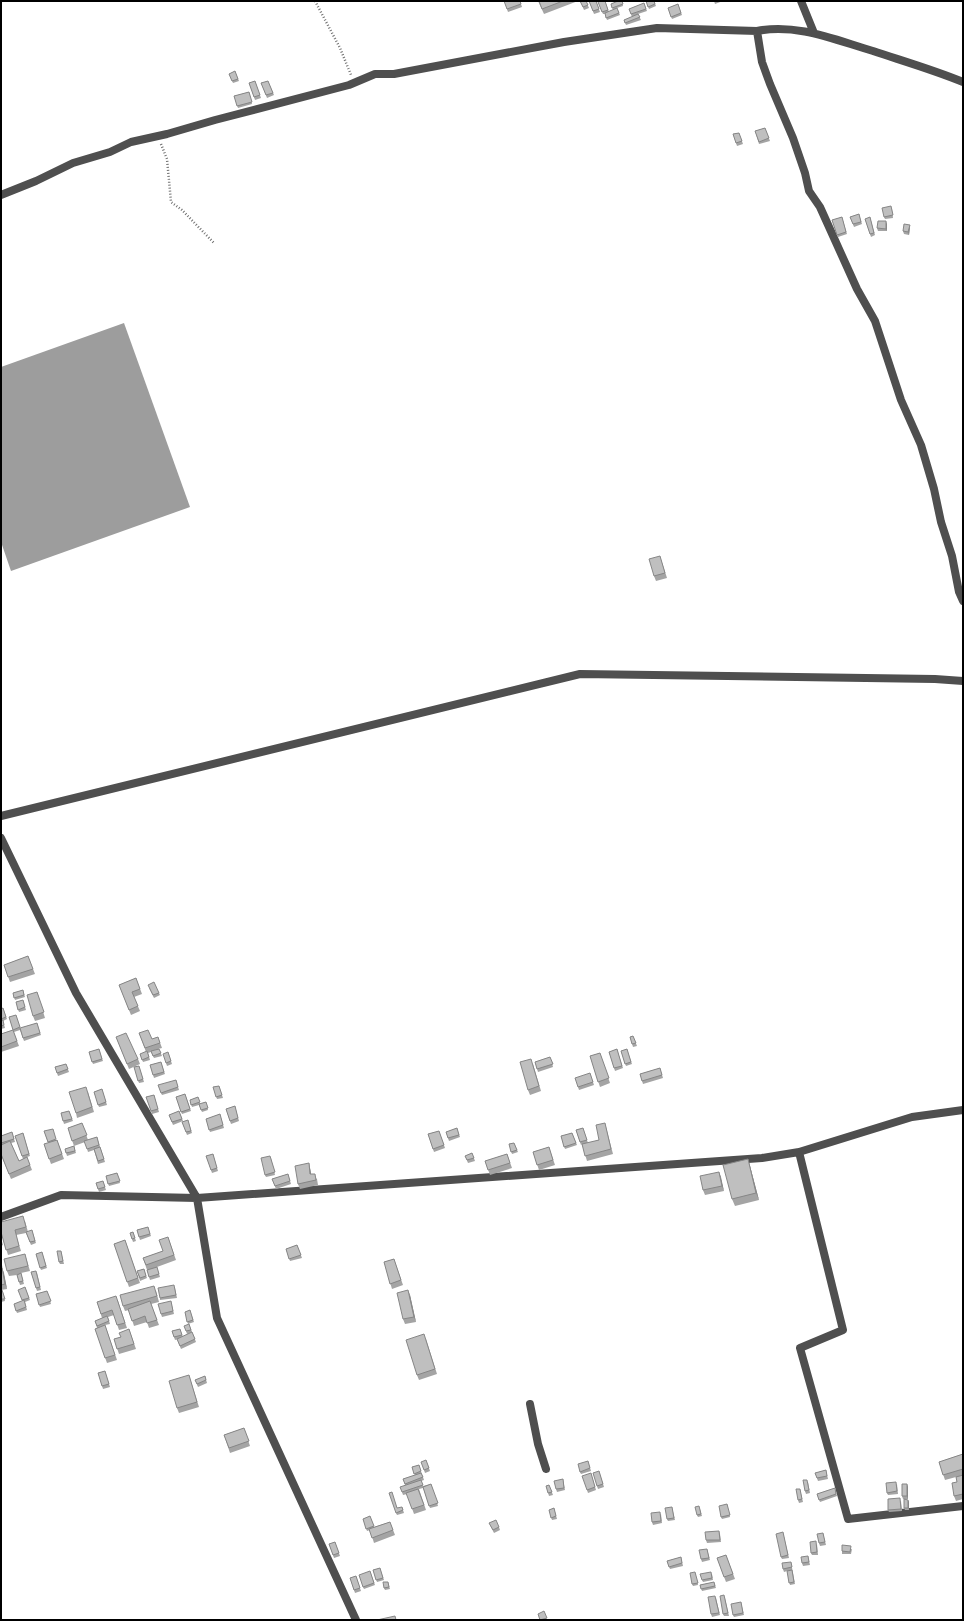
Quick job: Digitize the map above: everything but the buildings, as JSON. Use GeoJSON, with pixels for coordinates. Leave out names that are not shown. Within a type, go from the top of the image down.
{"type":"FeatureCollection","features":[{"type":"Feature","properties":{"kind":"street"},"geometry":{"type":"LineString","coordinates":[[801,1],[814,33]]}},
{"type":"Feature","properties":{"kind":"street"},"geometry":{"type":"LineString","coordinates":[[1,195],[36,181],[73,163],[110,152],[131,142],[156,137],[354,83],[375,74],[394,74],[564,42],[657,28],[757,31],[768,29],[791,29],[814,33],[936,71],[963,82]]}},
{"type":"Feature","properties":{"kind":"street"},"geometry":{"type":"LineString","coordinates":[[757,31],[762,62],[806,173],[809,191],[820,206],[857,289],[875,321],[901,400],[921,445],[934,489],[941,522],[952,556],[959,592],[963,600]]}},
{"type":"Feature","properties":{"kind":"street"},"geometry":{"type":"LineString","coordinates":[[1,816],[580,674],[935,679],[963,681]]}},
{"type":"Feature","properties":{"kind":"street"},"geometry":{"type":"LineString","coordinates":[[1,838],[76,992],[197,1198],[217,1318],[356,1620]]}},
{"type":"Feature","properties":{"kind":"street"},"geometry":{"type":"LineString","coordinates":[[1,1217],[61,1195],[197,1198],[762,1158],[799,1152],[912,1117],[963,1110]]}},
{"type":"Feature","properties":{"kind":"street"},"geometry":{"type":"LineString","coordinates":[[799,1152],[843,1330],[800,1348],[848,1519],[963,1506]]}},
{"type":"Feature","properties":{"kind":"street"},"geometry":{"type":"LineString","coordinates":[[530,1404],[538,1444],[546,1469]]}},
{"type":"Feature","properties":{"kind":"path"},"geometry":{"type":"LineString","coordinates":[[314,1],[340,48],[354,83]]}},
{"type":"Feature","properties":{"kind":"path"},"geometry":{"type":"LineString","coordinates":[[156,137],[163,147],[167,159],[171,202],[182,210],[214,243]]}},
{"type":"Feature","properties":{"kind":"shaded area"},"geometry":{"type":"Polygon","coordinates":[[[124,323],[190,507],[11,571],[1,542],[1,367],[124,323]]]}}]}
